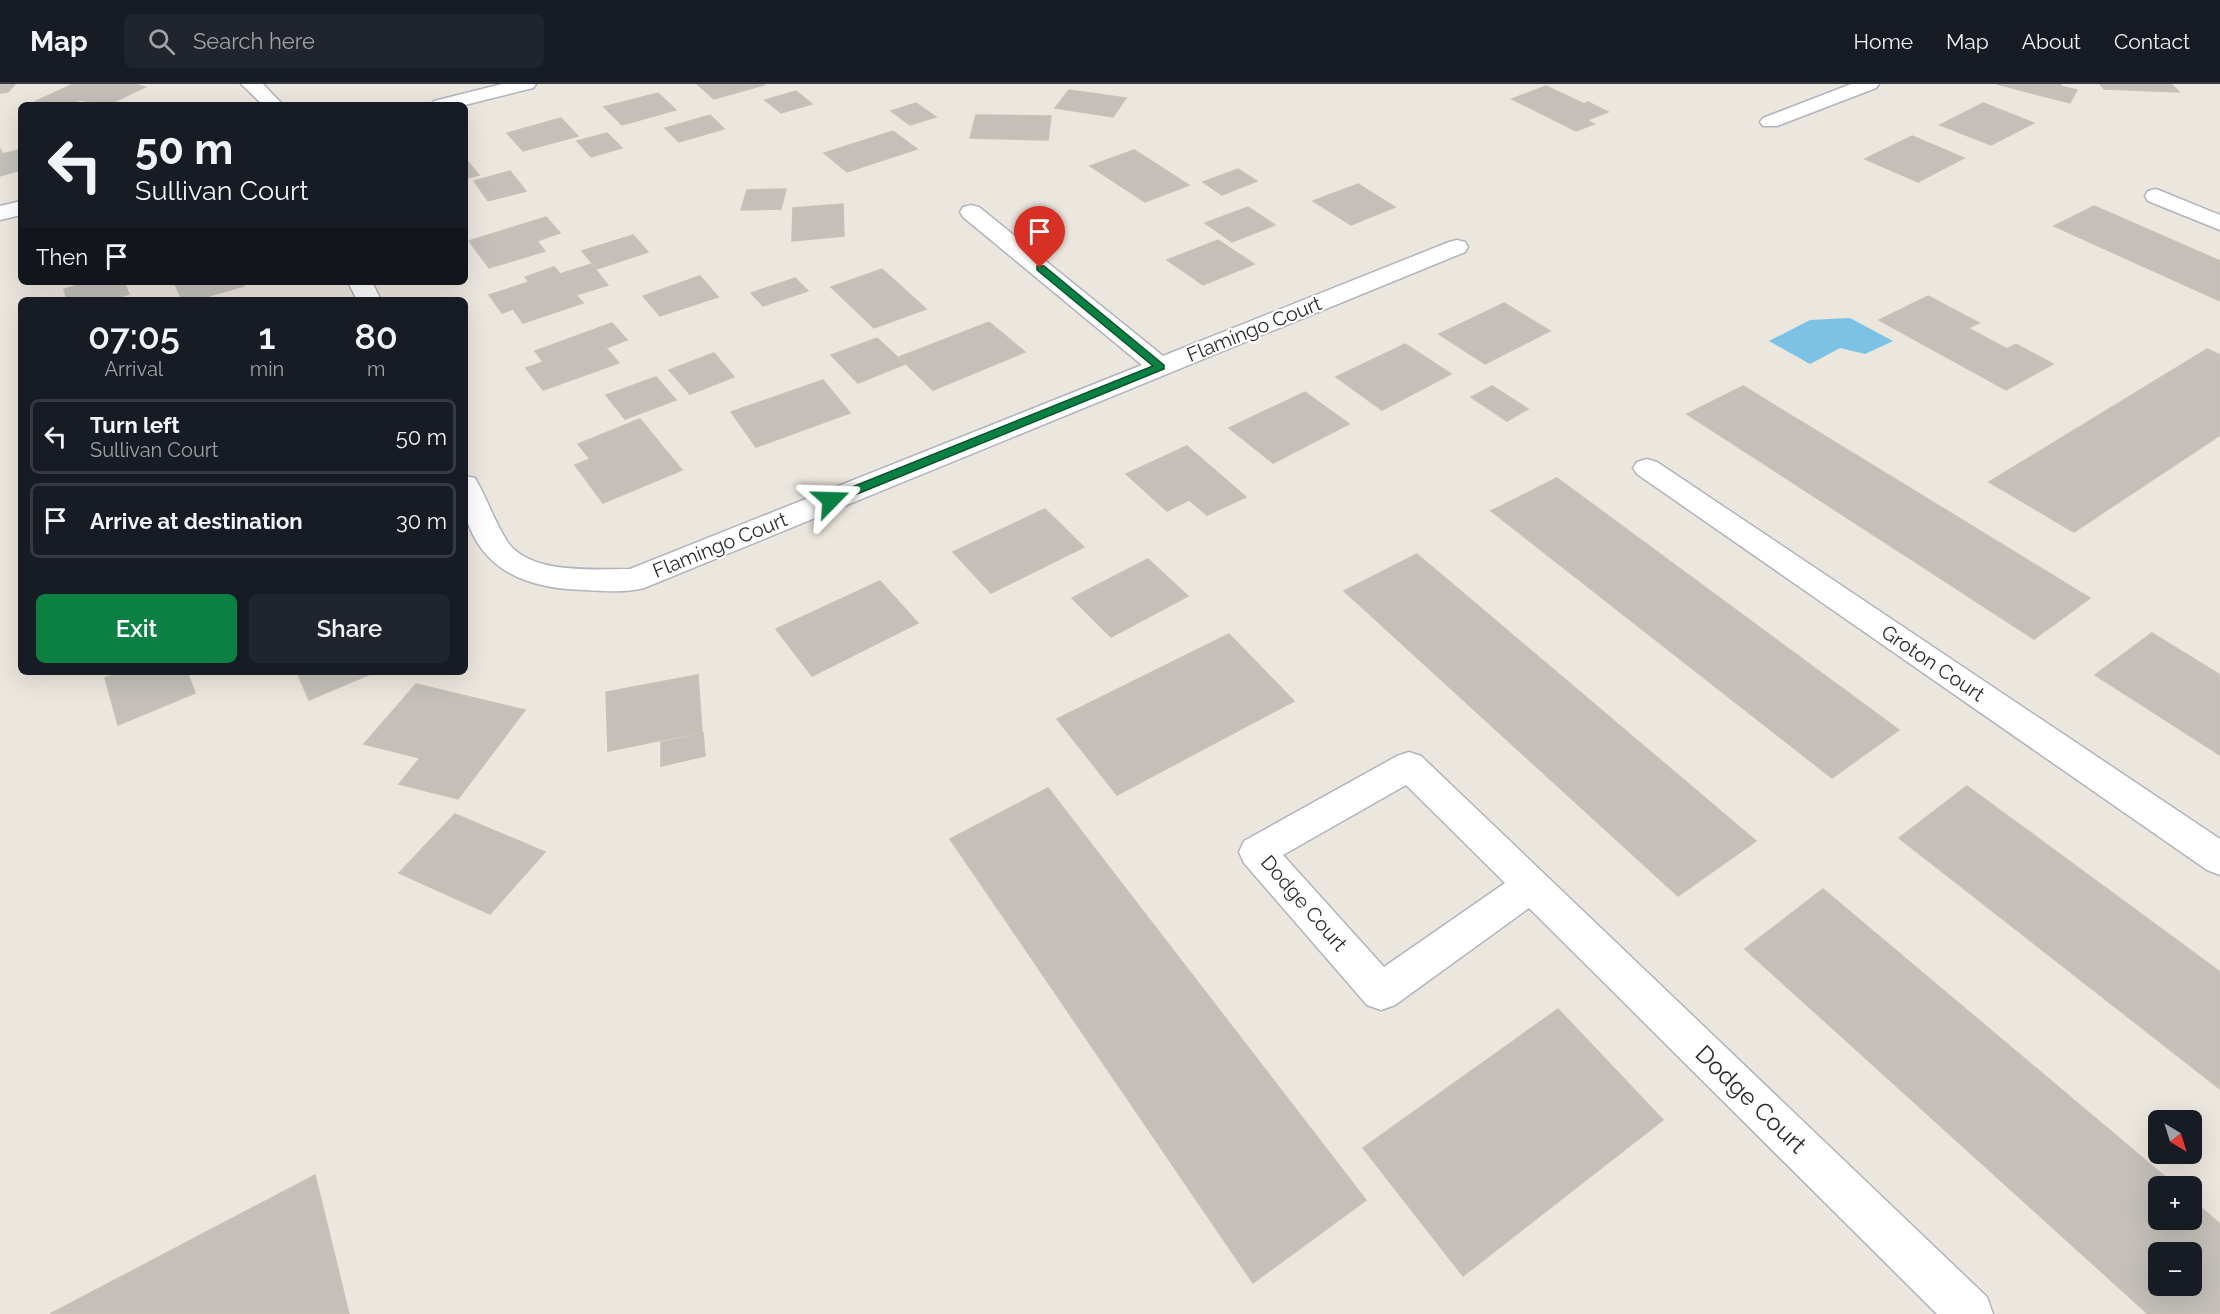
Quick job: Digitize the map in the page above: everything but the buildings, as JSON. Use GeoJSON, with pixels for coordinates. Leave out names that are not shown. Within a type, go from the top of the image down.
{"type":"FeatureCollection","features":[{"type":"Feature","properties":{"kind":"street"},"geometry":{"type":"LineString","coordinates":[[251,84],[270,102]]}},
{"type":"Feature","properties":{"kind":"street"},"geometry":{"type":"LineString","coordinates":[[453,102],[526,84]]}},
{"type":"Feature","properties":{"kind":"street"},"geometry":{"type":"LineString","coordinates":[[1770,122],[1869,84]]}},
{"type":"Feature","properties":{"kind":"street"},"geometry":{"type":"LineString","coordinates":[[2156,195],[2220,223]]}},
{"type":"Feature","properties":{"kind":"street"},"geometry":{"type":"LineString","coordinates":[[0,213],[18,209]]}},
{"type":"Feature","properties":{"kind":"street"},"geometry":{"type":"LineString","coordinates":[[971,212],[1160,367]]}},
{"type":"Feature","properties":{"kind":"street","name":"Flamingo Court"},"geometry":{"type":"LineString","coordinates":[[468,491],[500,553],[525,569],[558,578],[633,579],[1458,247]]}},
{"type":"Feature","properties":{"kind":"street","name":"Groton Court"},"geometry":{"type":"LineString","coordinates":[[1647,468],[2220,859]]}},
{"type":"Feature","properties":{"kind":"street","name":"Dodge Court"},"geometry":{"type":"LineString","coordinates":[[1532,885],[1381,992],[1257,852],[1408,766],[1532,885],[1970,1314]]}},
{"type":"Feature","properties":{"kind":"water"},"geometry":{"type":"Polygon","coordinates":[[[1850,318],[1893,341],[1865,354],[1840,348],[1810,364],[1769,341],[1810,320],[1850,318]]]}},
{"type":"Feature","properties":{"kind":"route"},"geometry":{"type":"LineString","coordinates":[[831,500],[1160,367],[1040,268]]}}]}
